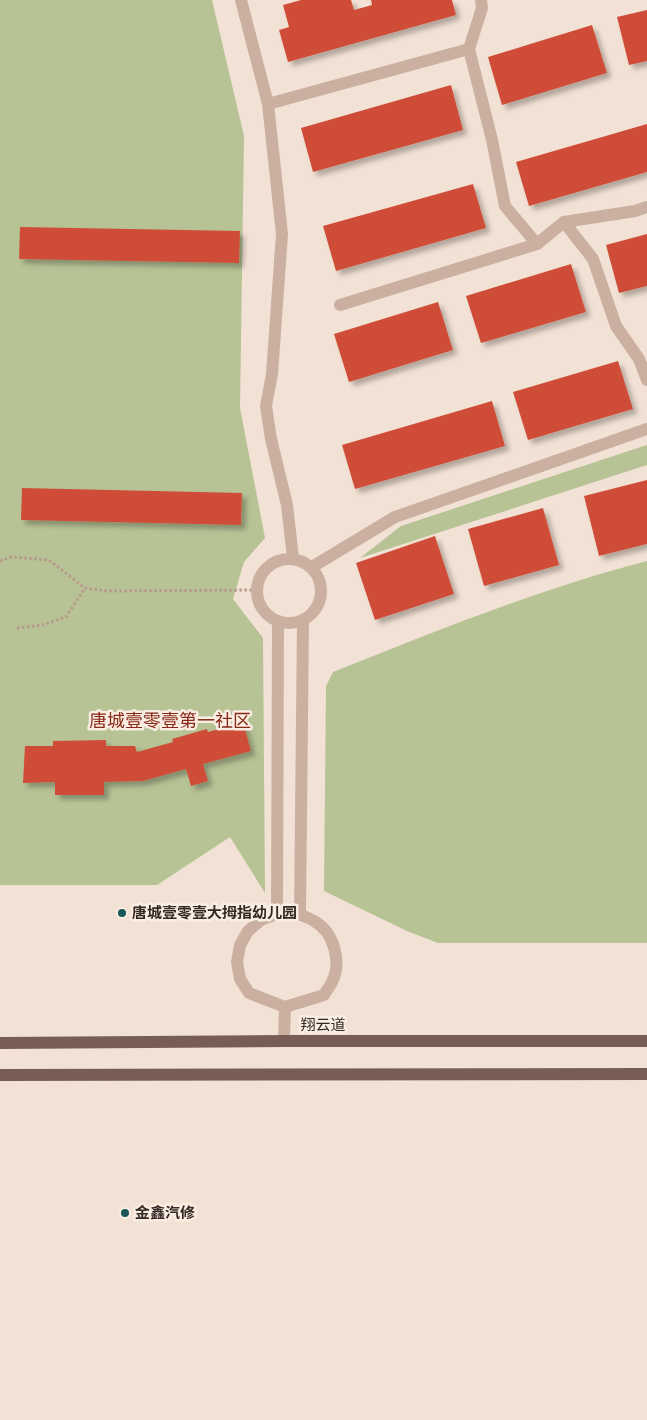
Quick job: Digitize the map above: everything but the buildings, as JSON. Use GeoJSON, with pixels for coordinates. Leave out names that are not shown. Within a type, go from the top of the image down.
{"type":"FeatureCollection","features":[{"type":"Feature","properties":{"kind":"main road","name":"翔云道"},"geometry":{"type":"LineString","coordinates":[[0,1043],[647,1041]]}},
{"type":"Feature","properties":{"kind":"main road"},"geometry":{"type":"LineString","coordinates":[[0,1075],[647,1074]]}},
{"type":"Feature","properties":{"kind":"lane"},"geometry":{"type":"LineString","coordinates":[[241,0],[268,104],[282,234],[272,374],[266,406],[287,505],[293,558]]}},
{"type":"Feature","properties":{"kind":"lane"},"geometry":{"type":"LineString","coordinates":[[481,0],[482,8],[469,49],[492,140],[505,206],[537,244]]}},
{"type":"Feature","properties":{"kind":"lane"},"geometry":{"type":"LineString","coordinates":[[268,104],[469,49]]}},
{"type":"Feature","properties":{"kind":"lane"},"geometry":{"type":"LineString","coordinates":[[340,305],[537,244],[564,222],[635,211],[647,207]]}},
{"type":"Feature","properties":{"kind":"lane"},"geometry":{"type":"LineString","coordinates":[[564,222],[592,259],[616,326],[639,359],[647,380]]}},
{"type":"Feature","properties":{"kind":"lane"},"geometry":{"type":"LineString","coordinates":[[312,567],[395,517],[647,429]]}},
{"type":"Feature","properties":{"kind":"lane"},"geometry":{"type":"LineString","coordinates":[[293,558],[303,561],[312,567],[318,575],[321,596],[318,606],[312,614],[303,620],[286,623],[269,616],[262,609],[258,600],[258,579],[272,563],[282,559],[293,558]]}},
{"type":"Feature","properties":{"kind":"lane"},"geometry":{"type":"LineString","coordinates":[[300,914],[303,620]]}},
{"type":"Feature","properties":{"kind":"lane"},"geometry":{"type":"LineString","coordinates":[[277,914],[278,621]]}},
{"type":"Feature","properties":{"kind":"lane"},"geometry":{"type":"LineString","coordinates":[[288,912],[300,914],[316,921],[328,933],[335,948],[337,965],[333,981],[324,996],[286,1007],[249,993],[240,979],[237,962],[240,946],[248,931],[261,920],[288,912]]}},
{"type":"Feature","properties":{"kind":"lane"},"geometry":{"type":"LineString","coordinates":[[284,1041],[286,1007]]}},
{"type":"Feature","properties":{"kind":"path"},"geometry":{"type":"LineString","coordinates":[[0,561],[11,557],[49,560],[85,588],[109,591],[257,590]]}},
{"type":"Feature","properties":{"kind":"path"},"geometry":{"type":"LineString","coordinates":[[17,628],[42,625],[66,617],[85,588]]}},
{"type":"Feature","properties":{"kind":"green space"},"geometry":{"type":"Polygon","coordinates":[[[0,0],[212,0],[244,136],[240,408],[265,538],[244,562],[233,599],[263,638],[265,893],[230,837],[157,885],[0,885],[0,0]]]}},
{"type":"Feature","properties":{"kind":"green space"},"geometry":{"type":"Polygon","coordinates":[[[647,445],[647,465],[360,558],[401,526],[647,445]]]}},
{"type":"Feature","properties":{"kind":"green space"},"geometry":{"type":"Polygon","coordinates":[[[647,561],[647,943],[438,943],[407,931],[324,891],[326,686],[333,672],[449,626],[527,598],[567,584],[647,561]]]}},
{"type":"Feature","properties":{"kind":"place","name":"唐城壹零壹大拇指幼儿园"},"geometry":{"type":"Point","coordinates":[122,913]}},
{"type":"Feature","properties":{"kind":"place","name":"金鑫汽修"},"geometry":{"type":"Point","coordinates":[125,1213]}},
{"type":"Feature","properties":{"kind":"district","name":"唐城壹零壹第一社区"},"geometry":{"type":"Point","coordinates":[170,721]}}]}
